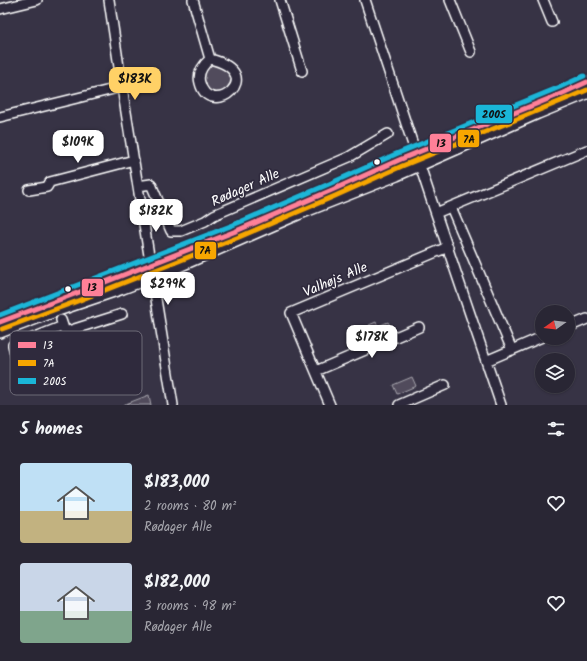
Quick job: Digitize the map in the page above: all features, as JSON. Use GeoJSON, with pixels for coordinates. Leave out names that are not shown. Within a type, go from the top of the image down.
{"type":"FeatureCollection","features":[{"type":"Feature","properties":{"kind":"street"},"geometry":{"type":"LineString","coordinates":[[0,9],[37,0]]}},
{"type":"Feature","properties":{"kind":"street"},"geometry":{"type":"LineString","coordinates":[[109,0],[173,405]]}},
{"type":"Feature","properties":{"kind":"street"},"geometry":{"type":"LineString","coordinates":[[193,0],[210,59]]}},
{"type":"Feature","properties":{"kind":"street"},"geometry":{"type":"LineString","coordinates":[[280,0],[302,71]]}},
{"type":"Feature","properties":{"kind":"street"},"geometry":{"type":"LineString","coordinates":[[365,0],[501,405]]}},
{"type":"Feature","properties":{"kind":"street"},"geometry":{"type":"LineString","coordinates":[[450,0],[471,52]]}},
{"type":"Feature","properties":{"kind":"street"},"geometry":{"type":"LineString","coordinates":[[543,0],[552,22]]}},
{"type":"Feature","properties":{"kind":"street"},"geometry":{"type":"LineString","coordinates":[[210,59],[221,61],[227,65],[234,71],[236,78],[236,85],[232,90],[226,95],[217,98],[209,96],[203,91],[199,81],[200,72],[204,64],[210,59]]}},
{"type":"Feature","properties":{"kind":"street"},"geometry":{"type":"LineString","coordinates":[[0,322],[236,231],[416,153],[587,82]]}},
{"type":"Feature","properties":{"kind":"street"},"geometry":{"type":"LineString","coordinates":[[0,117],[122,87]]}},
{"type":"Feature","properties":{"kind":"street"},"geometry":{"type":"LineString","coordinates":[[0,332],[153,278],[298,215],[382,182],[587,94]]}},
{"type":"Feature","properties":{"kind":"street","name":"Rødager Alle"},"geometry":{"type":"LineString","coordinates":[[138,186],[151,184],[170,231],[181,231],[205,222],[214,215],[234,206],[349,157],[388,134]]}},
{"type":"Feature","properties":{"kind":"street"},"geometry":{"type":"LineString","coordinates":[[436,213],[587,150]]}},
{"type":"Feature","properties":{"kind":"street"},"geometry":{"type":"LineString","coordinates":[[29,190],[47,187],[50,182],[134,160]]}},
{"type":"Feature","properties":{"kind":"street"},"geometry":{"type":"LineString","coordinates":[[451,207],[512,350]]}},
{"type":"Feature","properties":{"kind":"street","name":"Valhøjs Alle"},"geometry":{"type":"LineString","coordinates":[[330,405],[292,313],[448,247]]}},
{"type":"Feature","properties":{"kind":"street"},"geometry":{"type":"LineString","coordinates":[[69,331],[122,314]]}},
{"type":"Feature","properties":{"kind":"street"},"geometry":{"type":"LineString","coordinates":[[575,324],[587,319]]}},
{"type":"Feature","properties":{"kind":"street"},"geometry":{"type":"LineString","coordinates":[[47,331],[62,323],[66,331]]}},
{"type":"Feature","properties":{"kind":"street"},"geometry":{"type":"LineString","coordinates":[[316,371],[419,327]]}},
{"type":"Feature","properties":{"kind":"street"},"geometry":{"type":"LineString","coordinates":[[486,361],[535,341]]}},
{"type":"Feature","properties":{"kind":"street"},"geometry":{"type":"LineString","coordinates":[[399,405],[445,385]]}},
{"type":"Feature","properties":{"kind":"shaded area"},"geometry":{"type":"Polygon","coordinates":[[[210,62],[232,73],[233,86],[217,95],[205,90],[203,72],[210,62]]]}},
{"type":"Feature","properties":{"kind":"shaded area"},"geometry":{"type":"Polygon","coordinates":[[[376,322],[378,326],[388,322],[392,329],[374,337],[369,325],[376,322]]]}},
{"type":"Feature","properties":{"kind":"shaded area"},"geometry":{"type":"Polygon","coordinates":[[[412,377],[416,386],[397,394],[393,385],[412,377]]]}},
{"type":"Feature","properties":{"kind":"shaded area"},"geometry":{"type":"Polygon","coordinates":[[[149,395],[151,405],[123,405],[149,395]]]}},
{"type":"Feature","properties":{"kind":"transit line","name":"200S"},"geometry":{"type":"LineString","coordinates":[[0,315],[233,225],[396,154],[584,76]]}},
{"type":"Feature","properties":{"kind":"transit line","name":"13"},"geometry":{"type":"LineString","coordinates":[[0,322],[236,231],[399,160],[587,82]]}},
{"type":"Feature","properties":{"kind":"transit line","name":"7A"},"geometry":{"type":"LineString","coordinates":[[2,329],[75,302],[239,237],[402,166],[587,90]]}}]}
